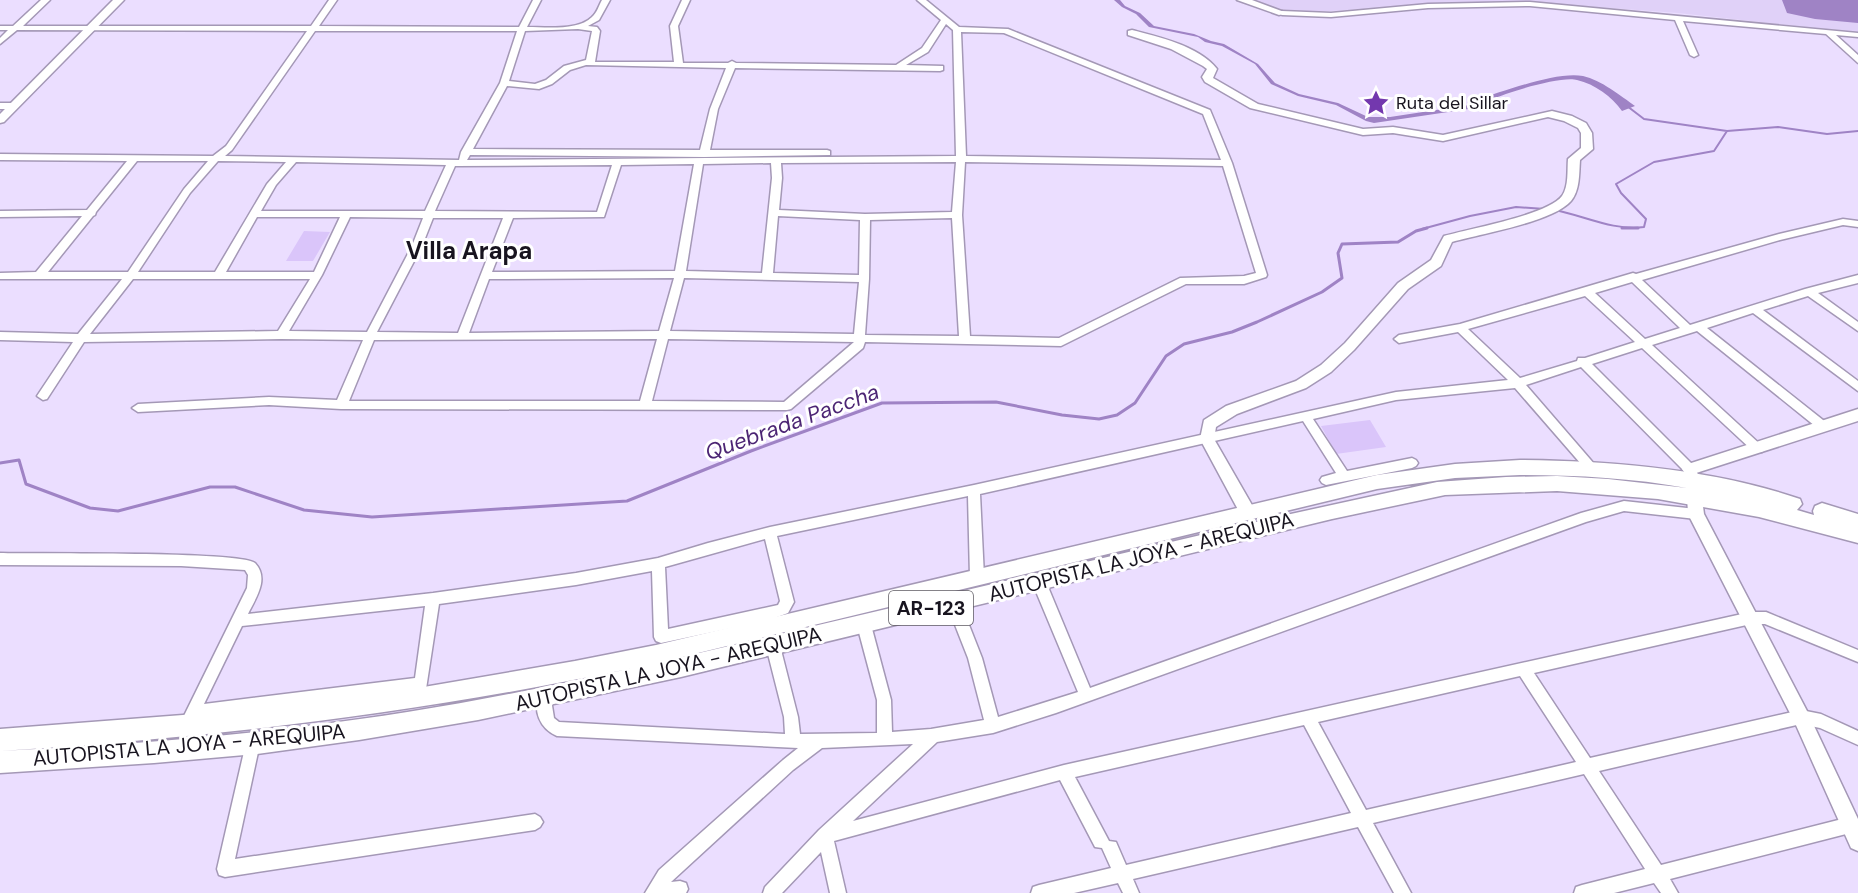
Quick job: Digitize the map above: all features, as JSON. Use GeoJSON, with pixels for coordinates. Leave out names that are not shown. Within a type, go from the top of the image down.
{"type":"FeatureCollection","features":[{"type":"Feature","properties":{"kind":"main road","name":"AUTOPISTA LA JOYA - AREQUIPA"},"geometry":{"type":"LineString","coordinates":[[0,740],[189,720],[288,717],[474,690],[596,667],[772,629],[977,577],[1377,482],[1424,475],[1482,469],[1592,469],[1694,490],[1858,535]]}},
{"type":"Feature","properties":{"kind":"main road","name":"AUTOPISTA LA JOYA - AREQUIPA"},"geometry":{"type":"LineString","coordinates":[[0,762],[135,755],[253,743],[406,723],[545,698],[772,629],[864,625],[1386,499],[1451,488],[1548,483],[1753,493],[1858,522]]}},
{"type":"Feature","properties":{"kind":"street"},"geometry":{"type":"LineString","coordinates":[[0,42],[46,0]]}},
{"type":"Feature","properties":{"kind":"street"},"geometry":{"type":"LineString","coordinates":[[0,120],[119,0]]}},
{"type":"Feature","properties":{"kind":"street"},"geometry":{"type":"LineString","coordinates":[[44,396],[81,338],[131,275],[187,191],[215,159],[229,148],[333,0]]}},
{"type":"Feature","properties":{"kind":"street"},"geometry":{"type":"LineString","coordinates":[[341,405],[370,336],[417,246],[428,215],[504,83],[522,28],[537,0]]}},
{"type":"Feature","properties":{"kind":"street"},"geometry":{"type":"LineString","coordinates":[[578,27],[596,18],[606,0]]}},
{"type":"Feature","properties":{"kind":"street"},"geometry":{"type":"LineString","coordinates":[[679,64],[674,26],[686,0]]}},
{"type":"Feature","properties":{"kind":"street"},"geometry":{"type":"LineString","coordinates":[[0,336],[81,338],[281,335],[462,337],[663,335],[1061,342],[1184,280],[1244,280],[1262,275],[1227,163],[1207,112],[1005,31],[957,29],[921,0]]}},
{"type":"Feature","properties":{"kind":"street"},"geometry":{"type":"LineString","coordinates":[[1242,0],[1282,13],[1331,15],[1428,6],[1530,4],[1858,35]]}},
{"type":"Feature","properties":{"kind":"street"},"geometry":{"type":"LineString","coordinates":[[1678,18],[1694,56]]}},
{"type":"Feature","properties":{"kind":"street"},"geometry":{"type":"LineString","coordinates":[[897,67],[925,50],[945,19]]}},
{"type":"Feature","properties":{"kind":"street"},"geometry":{"type":"LineString","coordinates":[[0,28],[578,27],[596,31],[590,64],[940,68]]}},
{"type":"Feature","properties":{"kind":"street"},"geometry":{"type":"LineString","coordinates":[[957,29],[961,159],[957,215],[965,341]]}},
{"type":"Feature","properties":{"kind":"street"},"geometry":{"type":"LineString","coordinates":[[1132,33],[1160,41],[1205,62],[1212,69],[1207,77],[1209,80],[1254,106],[1282,115],[1310,119],[1354,131],[1393,130],[1443,138],[1538,115],[1557,115],[1584,128],[1587,149],[1574,159],[1571,189],[1567,199],[1560,205],[1516,221],[1448,239],[1436,262],[1426,271],[1413,276],[1343,355],[1312,379],[1268,399],[1217,417],[1209,424],[1207,439],[1248,513]]}},
{"type":"Feature","properties":{"kind":"street"},"geometry":{"type":"LineString","coordinates":[[1829,33],[1858,60]]}},
{"type":"Feature","properties":{"kind":"street"},"geometry":{"type":"LineString","coordinates":[[504,83],[536,87],[549,82],[567,68],[591,61]]}},
{"type":"Feature","properties":{"kind":"street"},"geometry":{"type":"LineString","coordinates":[[645,405],[680,274],[702,158],[714,109],[732,64]]}},
{"type":"Feature","properties":{"kind":"street"},"geometry":{"type":"LineString","coordinates":[[0,106],[14,106]]}},
{"type":"Feature","properties":{"kind":"street"},"geometry":{"type":"LineString","coordinates":[[466,152],[776,162],[961,159],[1227,163]]}},
{"type":"Feature","properties":{"kind":"street"},"geometry":{"type":"LineString","coordinates":[[0,157],[293,159],[456,163],[617,162],[848,153]]}},
{"type":"Feature","properties":{"kind":"street"},"geometry":{"type":"LineString","coordinates":[[39,276],[135,157]]}},
{"type":"Feature","properties":{"kind":"street"},"geometry":{"type":"LineString","coordinates":[[218,276],[272,183],[293,159]]}},
{"type":"Feature","properties":{"kind":"street"},"geometry":{"type":"LineString","coordinates":[[254,214],[601,215],[617,162]]}},
{"type":"Feature","properties":{"kind":"street"},"geometry":{"type":"LineString","coordinates":[[767,277],[777,178],[776,162]]}},
{"type":"Feature","properties":{"kind":"street"},"geometry":{"type":"LineString","coordinates":[[0,214],[92,213]]}},
{"type":"Feature","properties":{"kind":"street"},"geometry":{"type":"LineString","coordinates":[[773,213],[865,217],[957,215]]}},
{"type":"Feature","properties":{"kind":"street"},"geometry":{"type":"LineString","coordinates":[[281,335],[316,275],[347,214]]}},
{"type":"Feature","properties":{"kind":"street"},"geometry":{"type":"LineString","coordinates":[[462,337],[509,215]]}},
{"type":"Feature","properties":{"kind":"street"},"geometry":{"type":"LineString","coordinates":[[138,408],[269,401],[341,405],[787,406],[859,345],[864,279],[865,217]]}},
{"type":"Feature","properties":{"kind":"street"},"geometry":{"type":"LineString","coordinates":[[1399,339],[1460,328],[1633,277],[1843,222],[1858,224]]}},
{"type":"Feature","properties":{"kind":"street"},"geometry":{"type":"LineString","coordinates":[[486,276],[680,274],[864,279]]}},
{"type":"Feature","properties":{"kind":"street"},"geometry":{"type":"LineString","coordinates":[[0,276],[316,275]]}},
{"type":"Feature","properties":{"kind":"street"},"geometry":{"type":"LineString","coordinates":[[1633,277],[1693,328],[1824,427]]}},
{"type":"Feature","properties":{"kind":"street"},"geometry":{"type":"LineString","coordinates":[[237,621],[433,599],[576,579],[658,564],[770,532],[974,490],[1396,396],[1518,383],[1582,361],[1858,279]]}},
{"type":"Feature","properties":{"kind":"street"},"geometry":{"type":"LineString","coordinates":[[1586,291],[1758,449]]}},
{"type":"Feature","properties":{"kind":"street"},"geometry":{"type":"LineString","coordinates":[[1809,292],[1858,327]]}},
{"type":"Feature","properties":{"kind":"street"},"geometry":{"type":"LineString","coordinates":[[1754,309],[1858,387]]}},
{"type":"Feature","properties":{"kind":"street"},"geometry":{"type":"LineString","coordinates":[[1460,328],[1518,383],[1592,469]]}},
{"type":"Feature","properties":{"kind":"street"},"geometry":{"type":"LineString","coordinates":[[1582,361],[1694,490],[1751,618],[1854,827],[1858,841]]}},
{"type":"Feature","properties":{"kind":"street"},"geometry":{"type":"LineString","coordinates":[[545,698],[547,722],[557,729],[821,741],[933,736],[993,726],[1086,696],[1585,517],[1694,490],[1758,449],[1858,415]]}},
{"type":"Feature","properties":{"kind":"street"},"geometry":{"type":"LineString","coordinates":[[1306,417],[1344,476]]}},
{"type":"Feature","properties":{"kind":"street"},"geometry":{"type":"LineString","coordinates":[[1326,480],[1412,463]]}},
{"type":"Feature","properties":{"kind":"street"},"geometry":{"type":"LineString","coordinates":[[974,490],[977,577]]}},
{"type":"Feature","properties":{"kind":"street"},"geometry":{"type":"LineString","coordinates":[[770,532],[787,602],[772,629],[791,717],[793,741]]}},
{"type":"Feature","properties":{"kind":"street"},"geometry":{"type":"LineString","coordinates":[[0,559],[181,560],[248,565],[254,570],[256,577],[254,588],[189,720]]}},
{"type":"Feature","properties":{"kind":"street"},"geometry":{"type":"LineString","coordinates":[[658,564],[661,637],[772,629]]}},
{"type":"Feature","properties":{"kind":"street"},"geometry":{"type":"LineString","coordinates":[[1039,582],[1086,696]]}},
{"type":"Feature","properties":{"kind":"street"},"geometry":{"type":"LineString","coordinates":[[189,720],[421,684],[433,599]]}},
{"type":"Feature","properties":{"kind":"street"},"geometry":{"type":"LineString","coordinates":[[953,602],[975,658],[993,726]]}},
{"type":"Feature","properties":{"kind":"street"},"geometry":{"type":"LineString","coordinates":[[825,836],[1064,772],[1751,618],[1766,618],[1858,656]]}},
{"type":"Feature","properties":{"kind":"street"},"geometry":{"type":"LineString","coordinates":[[864,625],[884,700],[885,739]]}},
{"type":"Feature","properties":{"kind":"street"},"geometry":{"type":"LineString","coordinates":[[1524,670],[1670,893]]}},
{"type":"Feature","properties":{"kind":"street"},"geometry":{"type":"LineString","coordinates":[[1307,717],[1403,893]]}},
{"type":"Feature","properties":{"kind":"street"},"geometry":{"type":"LineString","coordinates":[[1039,893],[1800,717],[1821,721],[1858,738]]}},
{"type":"Feature","properties":{"kind":"street"},"geometry":{"type":"LineString","coordinates":[[771,893],[825,836],[933,736]]}},
{"type":"Feature","properties":{"kind":"street"},"geometry":{"type":"LineString","coordinates":[[654,893],[665,876],[788,765],[821,741]]}},
{"type":"Feature","properties":{"kind":"street"},"geometry":{"type":"LineString","coordinates":[[253,743],[225,869],[535,822]]}},
{"type":"Feature","properties":{"kind":"street"},"geometry":{"type":"LineString","coordinates":[[1064,772],[1131,893]]}},
{"type":"Feature","properties":{"kind":"street"},"geometry":{"type":"LineString","coordinates":[[1582,893],[1854,827]]}},
{"type":"Feature","properties":{"kind":"street"},"geometry":{"type":"LineString","coordinates":[[825,836],[838,893]]}},
{"type":"Feature","properties":{"kind":"street"},"geometry":{"type":"LineString","coordinates":[[654,893],[680,892]]}},
{"type":"Feature","properties":{"kind":"shaded area"},"geometry":{"type":"Polygon","coordinates":[[[1114,0],[1120,0],[1125,6],[1140,13],[1154,26],[1194,34],[1224,44],[1258,64],[1275,83],[1299,94],[1338,103],[1368,117],[1390,117],[1469,105],[1475,100],[1529,83],[1572,75],[1597,81],[1635,106],[1622,111],[1597,88],[1584,82],[1568,79],[1525,88],[1494,98],[1475,108],[1374,123],[1336,105],[1298,96],[1271,84],[1255,64],[1222,46],[1205,42],[1198,37],[1149,27],[1136,14],[1114,0]]]}},
{"type":"Feature","properties":{"kind":"shaded area"},"geometry":{"type":"Polygon","coordinates":[[[1248,0],[1858,0],[1858,33],[1678,13],[1529,2],[1308,12],[1272,9],[1248,0]]]}},
{"type":"Feature","properties":{"kind":"shaded area"},"geometry":{"type":"Polygon","coordinates":[[[1782,0],[1858,0],[1858,23],[1815,19],[1787,13],[1782,0]]]}},
{"type":"Feature","properties":{"kind":"shaded area"},"geometry":{"type":"Polygon","coordinates":[[[304,231],[330,232],[313,261],[286,261],[304,231]]]}},
{"type":"Feature","properties":{"kind":"shaded area"},"geometry":{"type":"Polygon","coordinates":[[[1370,420],[1386,447],[1336,454],[1321,426],[1370,420]]]}},
{"type":"Feature","properties":{"kind":"waterway"},"geometry":{"type":"LineString","coordinates":[[1627,106],[1644,119],[1727,131]]}},
{"type":"Feature","properties":{"kind":"waterway"},"geometry":{"type":"LineString","coordinates":[[1727,131],[1778,127],[1827,134],[1858,131]]}},
{"type":"Feature","properties":{"kind":"waterway","name":"Quebrada Paccha"},"geometry":{"type":"LineString","coordinates":[[1633,228],[1644,227],[1646,219],[1621,193],[1616,184],[1654,162],[1714,151],[1727,131]]}},
{"type":"Feature","properties":{"kind":"waterway","name":"Quebrada Paccha"},"geometry":{"type":"LineString","coordinates":[[1422,229],[1516,207],[1545,209]]}},
{"type":"Feature","properties":{"kind":"waterway","name":"Quebrada Paccha"},"geometry":{"type":"LineString","coordinates":[[1555,210],[1610,225],[1633,228]]}},
{"type":"Feature","properties":{"kind":"waterway","name":"Quebrada Paccha"},"geometry":{"type":"LineString","coordinates":[[0,463],[19,460],[26,484],[90,508],[118,511],[210,487],[235,487],[304,510],[372,517],[627,501],[751,451],[882,403],[996,402],[1062,415],[1099,419],[1117,415],[1135,403],[1166,356],[1184,344],[1232,332],[1257,322],[1322,292],[1342,278],[1338,253],[1342,244],[1398,242],[1416,231],[1427,228]]}},
{"type":"Feature","properties":{"kind":"waterway","name":"Quebrada Paccha"},"geometry":{"type":"LineString","coordinates":[[1622,228],[1633,228]]}},
{"type":"Feature","properties":{"kind":"waterway","name":"Quebrada Paccha"},"geometry":{"type":"LineString","coordinates":[[1633,228],[1638,228]]}},
{"type":"Feature","properties":{"kind":"place","name":"Ruta del Sillar"},"geometry":{"type":"Point","coordinates":[1376,103]}},
{"type":"Feature","properties":{"kind":"district","name":"Villa Arapa"},"geometry":{"type":"Point","coordinates":[469,250]}}]}
